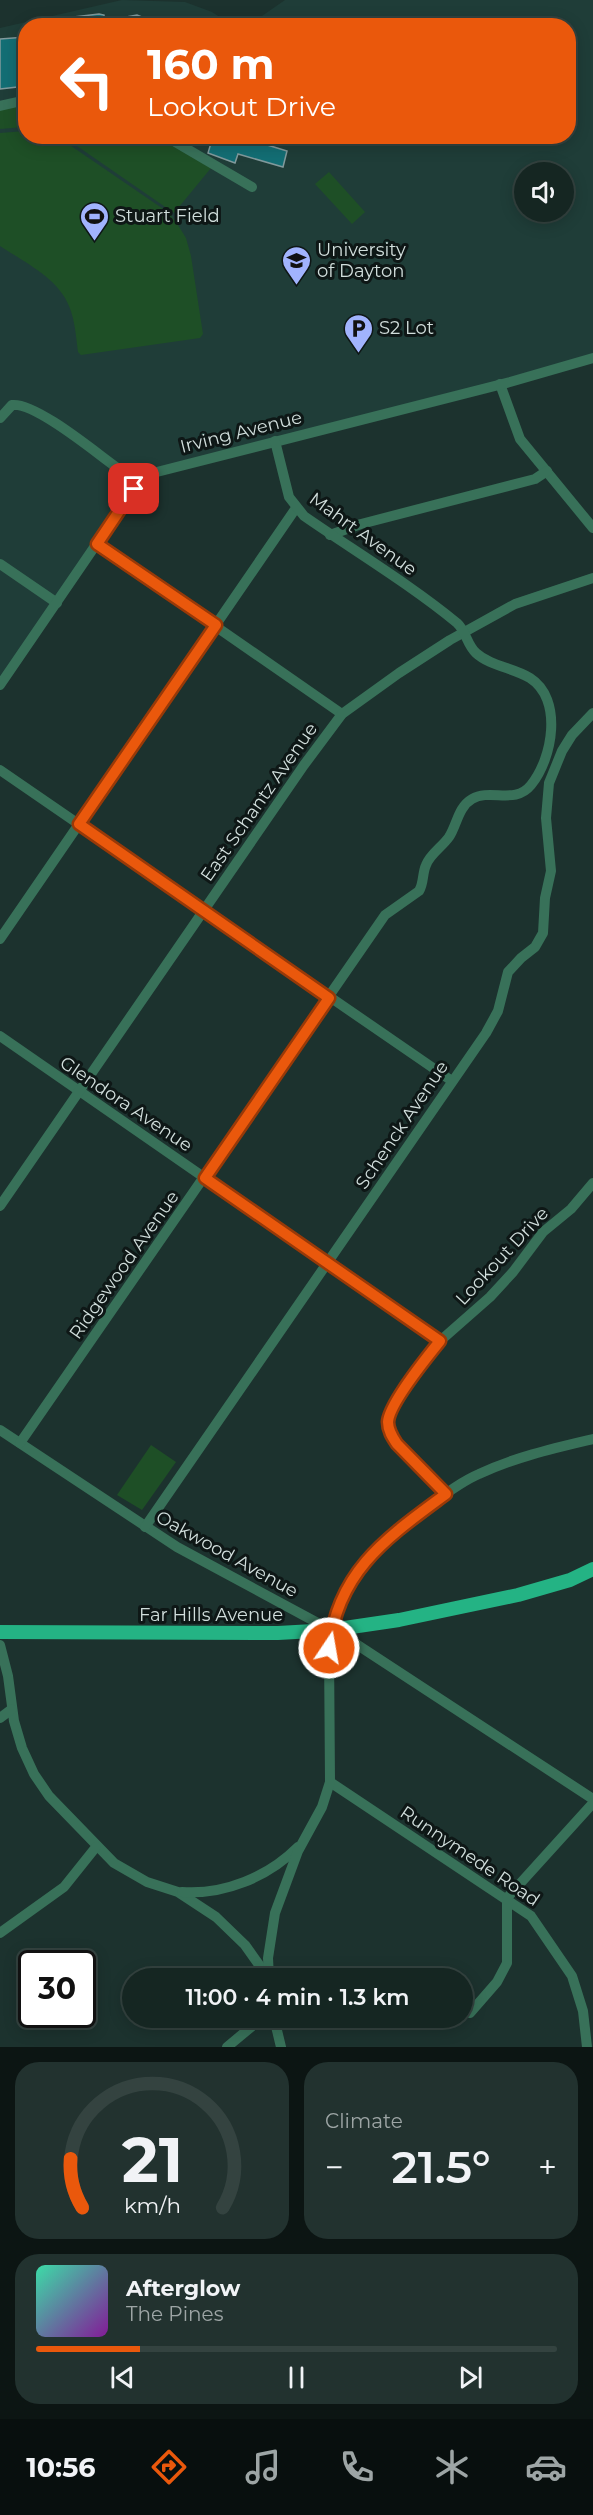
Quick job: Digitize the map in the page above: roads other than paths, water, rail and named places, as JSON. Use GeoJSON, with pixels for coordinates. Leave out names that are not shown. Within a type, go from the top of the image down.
{"type":"FeatureCollection","features":[{"type":"Feature","properties":{"kind":"main road","name":"Far Hills Avenue"},"geometry":{"type":"LineString","coordinates":[[0,1632],[278,1633],[331,1630],[399,1620],[519,1595],[570,1580],[593,1569]]}},
{"type":"Feature","properties":{"kind":"street"},"geometry":{"type":"LineString","coordinates":[[0,106],[18,102]]}},
{"type":"Feature","properties":{"kind":"street"},"geometry":{"type":"LineString","coordinates":[[179,144],[252,187]]}},
{"type":"Feature","properties":{"kind":"street","name":"Irving Avenue"},"geometry":{"type":"LineString","coordinates":[[142,479],[171,466],[500,384],[593,358]]}},
{"type":"Feature","properties":{"kind":"street"},"geometry":{"type":"LineString","coordinates":[[500,384],[518,434],[593,528]]}},
{"type":"Feature","properties":{"kind":"street"},"geometry":{"type":"LineString","coordinates":[[0,685],[142,479],[120,469],[32,410],[16,404],[3,413]]}},
{"type":"Feature","properties":{"kind":"street","name":"Mahrt Avenue"},"geometry":{"type":"LineString","coordinates":[[274,441],[290,497],[296,508],[458,624],[464,632]]}},
{"type":"Feature","properties":{"kind":"street"},"geometry":{"type":"LineString","coordinates":[[330,534],[535,479],[547,471]]}},
{"type":"Feature","properties":{"kind":"street"},"geometry":{"type":"LineString","coordinates":[[0,939],[296,508]]}},
{"type":"Feature","properties":{"kind":"street"},"geometry":{"type":"LineString","coordinates":[[97,544],[342,714]]}},
{"type":"Feature","properties":{"kind":"street"},"geometry":{"type":"LineString","coordinates":[[0,564],[57,603]]}},
{"type":"Feature","properties":{"kind":"street","name":"East Schantz Avenue"},"geometry":{"type":"LineString","coordinates":[[0,1206],[342,714],[399,673],[464,632],[515,604],[593,578]]}},
{"type":"Feature","properties":{"kind":"street"},"geometry":{"type":"LineString","coordinates":[[464,632],[478,656],[530,678],[547,697],[552,719],[550,740],[545,757],[530,787]]}},
{"type":"Feature","properties":{"kind":"street","name":"Schenck Avenue"},"geometry":{"type":"LineString","coordinates":[[145,1527],[494,1022],[508,972],[535,947],[543,933],[543,911],[551,871],[546,818],[549,783],[562,751],[593,713]]}},
{"type":"Feature","properties":{"kind":"street"},"geometry":{"type":"LineString","coordinates":[[0,770],[452,1082]]}},
{"type":"Feature","properties":{"kind":"street","name":"Ridgewood Avenue"},"geometry":{"type":"LineString","coordinates":[[20,1443],[385,915],[419,891],[426,865],[448,838],[466,803],[478,796],[516,795],[530,787],[549,783]]}},
{"type":"Feature","properties":{"kind":"street","name":"Glendora Avenue"},"geometry":{"type":"LineString","coordinates":[[0,1036],[440,1341]]}},
{"type":"Feature","properties":{"kind":"street","name":"Lookout Drive"},"geometry":{"type":"LineString","coordinates":[[446,1494],[392,1438],[388,1423],[393,1407],[440,1341],[490,1296],[513,1272],[543,1232],[577,1203],[593,1183]]}},
{"type":"Feature","properties":{"kind":"street","name":"Oakwood Avenue"},"geometry":{"type":"LineString","coordinates":[[0,1430],[145,1527],[221,1572],[331,1630],[593,1801]]}},
{"type":"Feature","properties":{"kind":"street"},"geometry":{"type":"LineString","coordinates":[[268,1968],[275,1913],[303,1842],[322,1807],[330,1782],[328,1670],[331,1630],[348,1585],[358,1568],[385,1541],[446,1494],[473,1477],[492,1468],[548,1450],[593,1439]]}},
{"type":"Feature","properties":{"kind":"street"},"geometry":{"type":"LineString","coordinates":[[0,1645],[22,1748],[38,1781],[62,1813],[96,1847],[129,1873],[147,1882],[178,1892],[231,1930],[262,1968]]}},
{"type":"Feature","properties":{"kind":"street"},"geometry":{"type":"LineString","coordinates":[[0,1718],[12,1709]]}},
{"type":"Feature","properties":{"kind":"street","name":"Runnymede Road"},"geometry":{"type":"LineString","coordinates":[[330,1782],[507,1898],[539,1924],[562,1958],[579,1994],[589,2025],[587,2047]]}},
{"type":"Feature","properties":{"kind":"street"},"geometry":{"type":"LineString","coordinates":[[473,2010],[497,1982],[507,1963],[507,1898],[593,1801]]}},
{"type":"Feature","properties":{"kind":"street"},"geometry":{"type":"LineString","coordinates":[[178,1892],[214,1890],[251,1879],[285,1859],[303,1842]]}},
{"type":"Feature","properties":{"kind":"street"},"geometry":{"type":"LineString","coordinates":[[0,1933],[64,1887],[96,1847]]}},
{"type":"Feature","properties":{"kind":"street"},"geometry":{"type":"LineString","coordinates":[[227,2047],[250,2028]]}},
{"type":"Feature","properties":{"kind":"street"},"geometry":{"type":"LineString","coordinates":[[276,2028],[281,2047]]}},
{"type":"Feature","properties":{"kind":"place","name":"Stuart Field"},"geometry":{"type":"Point","coordinates":[94,242]}},
{"type":"Feature","properties":{"kind":"place","name":"University of Dayton"},"geometry":{"type":"Point","coordinates":[296,286]}},
{"type":"Feature","properties":{"kind":"place","name":"S2 Lot"},"geometry":{"type":"Point","coordinates":[358,354]}}]}
